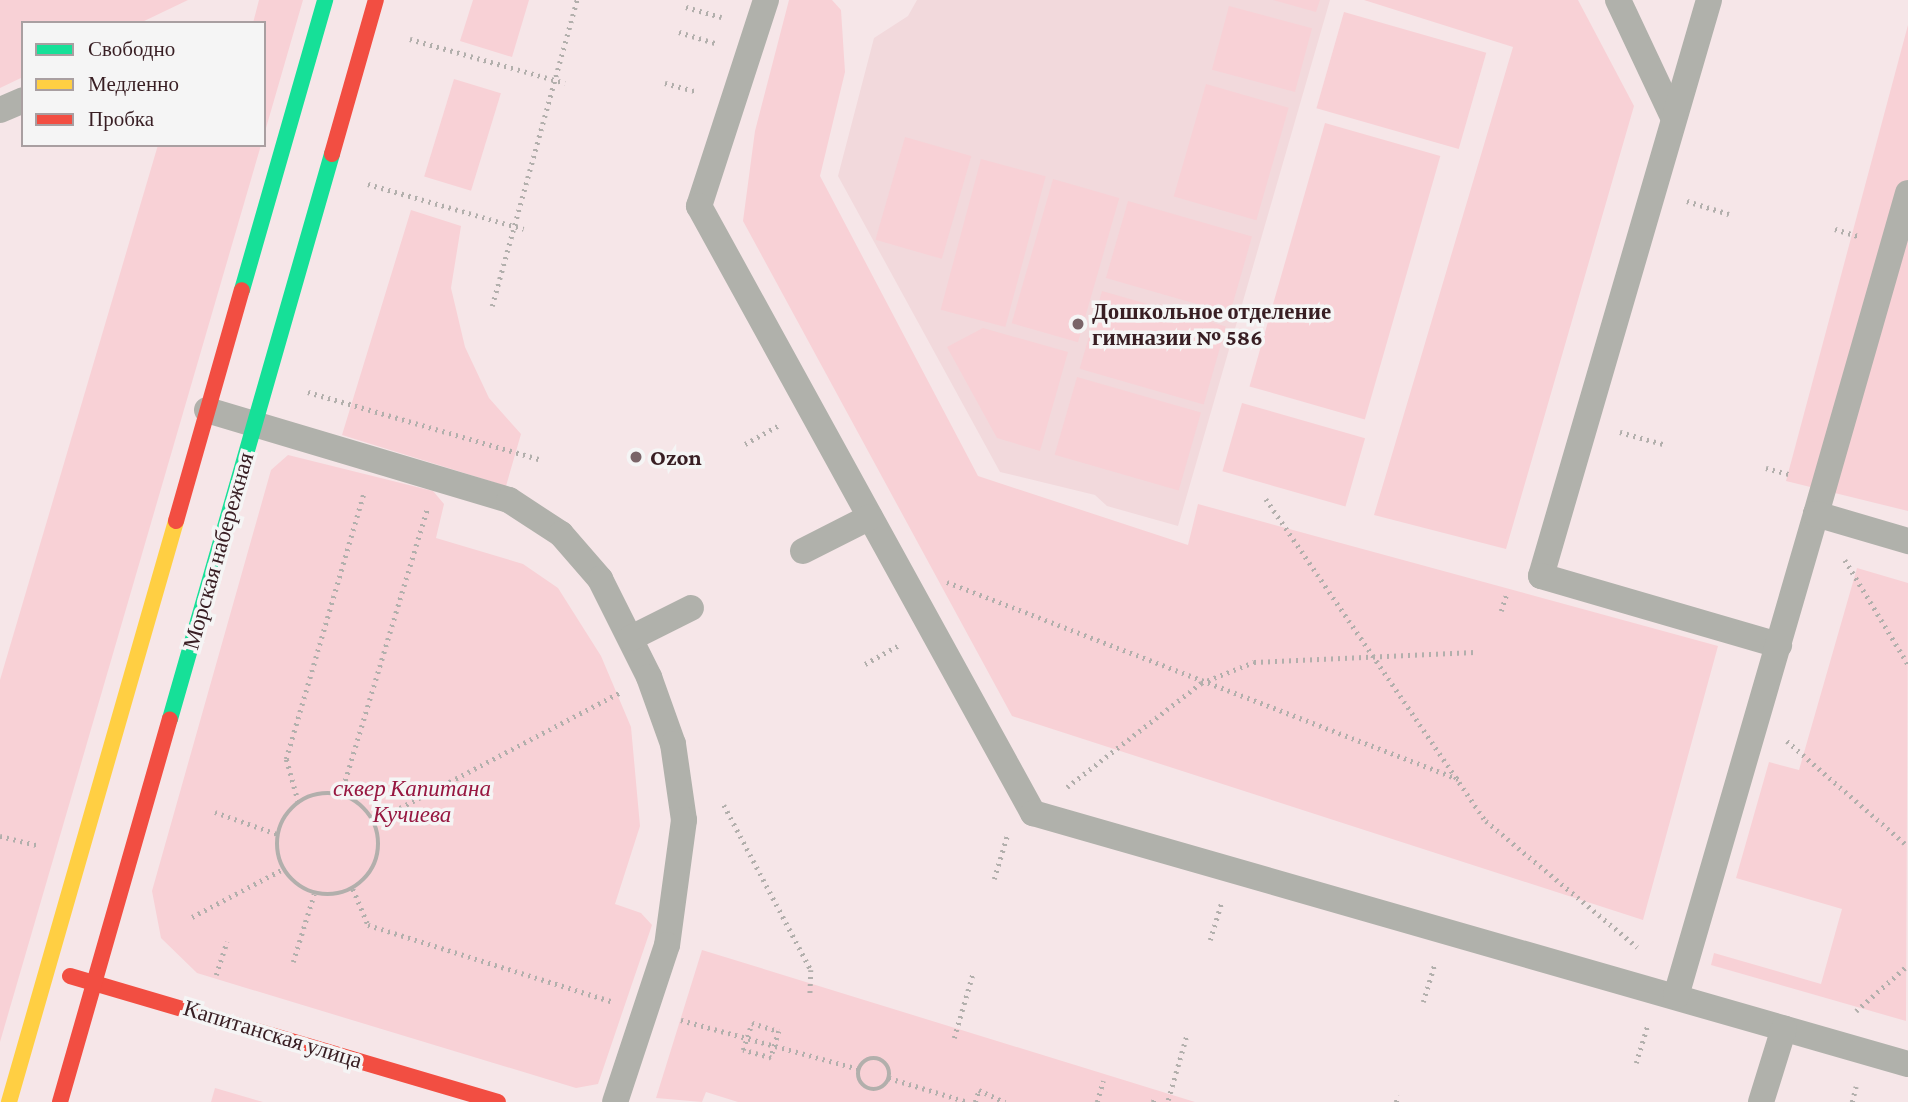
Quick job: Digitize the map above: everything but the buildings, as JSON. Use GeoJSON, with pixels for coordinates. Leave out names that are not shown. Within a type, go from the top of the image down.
{"type":"FeatureCollection","features":[{"type":"Feature","properties":{"kind":"street"},"geometry":{"type":"LineString","coordinates":[[9,1102],[207,410],[275,132],[325,0]]}},
{"type":"Feature","properties":{"kind":"street","name":"Морская набережная"},"geometry":{"type":"LineString","coordinates":[[60,1102],[376,0]]}},
{"type":"Feature","properties":{"kind":"street","name":"Капитанская улица"},"geometry":{"type":"LineString","coordinates":[[47,969],[498,1102]]}},
{"type":"Feature","properties":{"kind":"lane"},"geometry":{"type":"LineString","coordinates":[[766,0],[699,206],[1033,813],[1678,990],[1784,1028],[1908,1065]]}},
{"type":"Feature","properties":{"kind":"lane"},"geometry":{"type":"LineString","coordinates":[[1618,0],[1672,115]]}},
{"type":"Feature","properties":{"kind":"lane"},"geometry":{"type":"LineString","coordinates":[[1709,0],[1672,115],[1541,576],[1779,645]]}},
{"type":"Feature","properties":{"kind":"lane"},"geometry":{"type":"LineString","coordinates":[[0,110],[21,101]]}},
{"type":"Feature","properties":{"kind":"lane"},"geometry":{"type":"LineString","coordinates":[[1678,990],[1908,193]]}},
{"type":"Feature","properties":{"kind":"lane"},"geometry":{"type":"LineString","coordinates":[[207,410],[509,500],[561,534],[600,579],[649,677],[673,744],[684,820],[679,886],[645,1011],[615,1102]]}},
{"type":"Feature","properties":{"kind":"lane"},"geometry":{"type":"LineString","coordinates":[[1816,514],[1908,541]]}},
{"type":"Feature","properties":{"kind":"lane"},"geometry":{"type":"LineString","coordinates":[[803,551],[870,517]]}},
{"type":"Feature","properties":{"kind":"lane"},"geometry":{"type":"LineString","coordinates":[[631,638],[691,608]]}},
{"type":"Feature","properties":{"kind":"lane"},"geometry":{"type":"LineString","coordinates":[[1761,1102],[1784,1028]]}},
{"type":"Feature","properties":{"kind":"path"},"geometry":{"type":"LineString","coordinates":[[492,306],[577,0]]}},
{"type":"Feature","properties":{"kind":"path"},"geometry":{"type":"LineString","coordinates":[[409,38],[565,83]]}},
{"type":"Feature","properties":{"kind":"path"},"geometry":{"type":"LineString","coordinates":[[367,184],[524,229]]}},
{"type":"Feature","properties":{"kind":"path"},"geometry":{"type":"LineString","coordinates":[[305,391],[539,459]]}},
{"type":"Feature","properties":{"kind":"path"},"geometry":{"type":"LineString","coordinates":[[1585,422],[1663,444]]}},
{"type":"Feature","properties":{"kind":"path"},"geometry":{"type":"LineString","coordinates":[[298,802],[286,759],[367,481]]}},
{"type":"Feature","properties":{"kind":"path"},"geometry":{"type":"LineString","coordinates":[[1266,499],[1486,821],[1678,990]]}},
{"type":"Feature","properties":{"kind":"path"},"geometry":{"type":"LineString","coordinates":[[341,794],[430,500]]}},
{"type":"Feature","properties":{"kind":"path"},"geometry":{"type":"LineString","coordinates":[[1816,514],[1908,664]]}},
{"type":"Feature","properties":{"kind":"path"},"geometry":{"type":"LineString","coordinates":[[894,561],[1461,781]]}},
{"type":"Feature","properties":{"kind":"path"},"geometry":{"type":"LineString","coordinates":[[1033,813],[1201,682],[1254,662],[1373,654],[1475,652]]}},
{"type":"Feature","properties":{"kind":"path"},"geometry":{"type":"LineString","coordinates":[[375,821],[649,677]]}},
{"type":"Feature","properties":{"kind":"path"},"geometry":{"type":"LineString","coordinates":[[1758,716],[1908,846]]}},
{"type":"Feature","properties":{"kind":"path"},"geometry":{"type":"LineString","coordinates":[[341,794],[375,821],[377,861],[353,889],[314,894],[283,869],[277,834],[298,802],[341,794]]}},
{"type":"Feature","properties":{"kind":"path"},"geometry":{"type":"LineString","coordinates":[[724,805],[811,970],[810,995]]}},
{"type":"Feature","properties":{"kind":"path"},"geometry":{"type":"LineString","coordinates":[[215,813],[277,834]]}},
{"type":"Feature","properties":{"kind":"path"},"geometry":{"type":"LineString","coordinates":[[994,879],[1008,832]]}},
{"type":"Feature","properties":{"kind":"path"},"geometry":{"type":"LineString","coordinates":[[192,917],[283,869]]}},
{"type":"Feature","properties":{"kind":"path"},"geometry":{"type":"LineString","coordinates":[[353,889],[368,925],[645,1011],[859,1069]]}},
{"type":"Feature","properties":{"kind":"path"},"geometry":{"type":"LineString","coordinates":[[293,962],[314,894]]}},
{"type":"Feature","properties":{"kind":"path"},"geometry":{"type":"LineString","coordinates":[[216,976],[227,942]]}},
{"type":"Feature","properties":{"kind":"path"},"geometry":{"type":"LineString","coordinates":[[1824,1040],[1908,965]]}},
{"type":"Feature","properties":{"kind":"path"},"geometry":{"type":"LineString","coordinates":[[954,1038],[972,973]]}},
{"type":"Feature","properties":{"kind":"path"},"geometry":{"type":"LineString","coordinates":[[752,1023],[779,1031],[771,1058],[743,1050],[747,1037],[752,1023]]}},
{"type":"Feature","properties":{"kind":"path"},"geometry":{"type":"LineString","coordinates":[[1168,1100],[1187,1034]]}},
{"type":"Feature","properties":{"kind":"path"},"geometry":{"type":"LineString","coordinates":[[869,1058],[881,1060],[888,1078],[872,1090],[861,1084],[859,1069],[869,1058]]}},
{"type":"Feature","properties":{"kind":"path"},"geometry":{"type":"LineString","coordinates":[[888,1078],[968,1102]]}},
{"type":"Feature","properties":{"kind":"path"},"geometry":{"type":"LineString","coordinates":[[1097,1102],[1103,1081]]}},
{"type":"Feature","properties":{"kind":"path"},"geometry":{"type":"LineString","coordinates":[[975,1102],[979,1090],[1005,1102]]}},
{"type":"Feature","properties":{"kind":"path"},"geometry":{"type":"LineString","coordinates":[[1396,1102],[1398,1095]]}},
{"type":"Feature","properties":{"kind":"shaded area","name":"Дошкольное отделение гимназии № 586"},"geometry":{"type":"Polygon","coordinates":[[[917,0],[1330,0],[1178,526],[1107,506],[1095,495],[1000,472],[838,176],[874,38],[908,16],[917,0]]]}},
{"type":"Feature","properties":{"kind":"green space"},"geometry":{"type":"Polygon","coordinates":[[[0,0],[188,0],[144,21],[21,21],[21,78],[0,88],[0,0]]]}},
{"type":"Feature","properties":{"kind":"green space"},"geometry":{"type":"Polygon","coordinates":[[[259,0],[303,0],[266,128],[266,21],[254,21],[259,0]]]}},
{"type":"Feature","properties":{"kind":"green space"},"geometry":{"type":"Polygon","coordinates":[[[473,0],[529,0],[512,57],[460,41],[473,0]]]}},
{"type":"Feature","properties":{"kind":"green space"},"geometry":{"type":"Polygon","coordinates":[[[789,0],[832,0],[841,10],[845,72],[820,176],[978,476],[1188,545],[1198,504],[1718,646],[1643,920],[1012,716],[743,221],[755,131],[789,0]]]}},
{"type":"Feature","properties":{"kind":"green space"},"geometry":{"type":"Polygon","coordinates":[[[1273,0],[1320,0],[1316,12],[1273,0]]]}},
{"type":"Feature","properties":{"kind":"green space"},"geometry":{"type":"Polygon","coordinates":[[[1364,0],[1578,0],[1634,106],[1506,549],[1374,515],[1513,47],[1364,0]]]}},
{"type":"Feature","properties":{"kind":"green space"},"geometry":{"type":"Polygon","coordinates":[[[1229,6],[1312,28],[1295,92],[1212,70],[1229,6]]]}},
{"type":"Feature","properties":{"kind":"green space"},"geometry":{"type":"Polygon","coordinates":[[[1344,12],[1486,53],[1459,149],[1316,108],[1344,12]]]}},
{"type":"Feature","properties":{"kind":"green space"},"geometry":{"type":"Polygon","coordinates":[[[1908,25],[1908,511],[1786,481],[1908,25]]]}},
{"type":"Feature","properties":{"kind":"green space"},"geometry":{"type":"Polygon","coordinates":[[[454,79],[501,93],[471,191],[424,177],[454,79]]]}},
{"type":"Feature","properties":{"kind":"green space"},"geometry":{"type":"Polygon","coordinates":[[[1206,84],[1289,108],[1256,220],[1174,196],[1206,84]]]}},
{"type":"Feature","properties":{"kind":"green space"},"geometry":{"type":"Polygon","coordinates":[[[1325,123],[1440,156],[1365,419],[1249,386],[1325,123]]]}},
{"type":"Feature","properties":{"kind":"green space"},"geometry":{"type":"Polygon","coordinates":[[[905,137],[971,156],[942,259],[876,240],[905,137]]]}},
{"type":"Feature","properties":{"kind":"green space"},"geometry":{"type":"Polygon","coordinates":[[[157,147],[260,147],[0,1042],[0,680],[157,147]]]}},
{"type":"Feature","properties":{"kind":"green space"},"geometry":{"type":"Polygon","coordinates":[[[981,159],[1046,176],[1005,327],[941,310],[981,159]]]}},
{"type":"Feature","properties":{"kind":"green space"},"geometry":{"type":"Polygon","coordinates":[[[1053,179],[1119,198],[1078,342],[1012,323],[1053,179]]]}},
{"type":"Feature","properties":{"kind":"green space"},"geometry":{"type":"Polygon","coordinates":[[[1128,201],[1252,237],[1230,313],[1106,278],[1128,201]]]}},
{"type":"Feature","properties":{"kind":"green space"},"geometry":{"type":"Polygon","coordinates":[[[411,210],[461,226],[451,288],[465,347],[489,398],[521,434],[506,486],[342,435],[411,210]]]}},
{"type":"Feature","properties":{"kind":"green space"},"geometry":{"type":"Polygon","coordinates":[[[1102,291],[1226,327],[1204,404],[1080,369],[1102,291]]]}},
{"type":"Feature","properties":{"kind":"green space"},"geometry":{"type":"Polygon","coordinates":[[[983,328],[1068,352],[1040,451],[997,438],[947,347],[983,328]]]}},
{"type":"Feature","properties":{"kind":"green space"},"geometry":{"type":"Polygon","coordinates":[[[1077,377],[1201,413],[1179,490],[1055,455],[1077,377]]]}},
{"type":"Feature","properties":{"kind":"green space"},"geometry":{"type":"Polygon","coordinates":[[[1242,403],[1365,438],[1345,507],[1222,471],[1242,403]]]}},
{"type":"Feature","properties":{"kind":"green space","name":"сквер Капитана Кучиева"},"geometry":{"type":"Polygon","coordinates":[[[288,455],[433,491],[444,504],[436,538],[523,564],[558,588],[601,656],[631,727],[640,826],[615,904],[641,913],[652,925],[598,1084],[576,1088],[197,973],[161,938],[152,891],[271,470],[288,455]]]}},
{"type":"Feature","properties":{"kind":"green space"},"geometry":{"type":"Polygon","coordinates":[[[1857,568],[1908,583],[1906,1021],[1711,965],[1714,953],[1821,984],[1842,909],[1736,878],[1769,762],[1799,770],[1857,568]]]}},
{"type":"Feature","properties":{"kind":"green space"},"geometry":{"type":"Polygon","coordinates":[[[702,950],[1195,1102],[738,1102],[706,1092],[702,1102],[656,1098],[702,950]]]}},
{"type":"Feature","properties":{"kind":"green space"},"geometry":{"type":"Polygon","coordinates":[[[215,1088],[263,1102],[211,1102],[215,1088]]]}},
{"type":"Feature","properties":{"kind":"traffic: fast"},"geometry":{"type":"LineString","coordinates":[[242,290],[325,0]]}},
{"type":"Feature","properties":{"kind":"traffic: fast"},"geometry":{"type":"LineString","coordinates":[[170,719],[332,154]]}},
{"type":"Feature","properties":{"kind":"traffic: slow"},"geometry":{"type":"LineString","coordinates":[[9,1102],[176,521]]}},
{"type":"Feature","properties":{"kind":"traffic: jam"},"geometry":{"type":"LineString","coordinates":[[332,154],[376,0]]}},
{"type":"Feature","properties":{"kind":"traffic: jam"},"geometry":{"type":"LineString","coordinates":[[176,521],[242,290]]}},
{"type":"Feature","properties":{"kind":"traffic: jam"},"geometry":{"type":"LineString","coordinates":[[60,1102],[170,719]]}},
{"type":"Feature","properties":{"kind":"traffic: jam"},"geometry":{"type":"LineString","coordinates":[[70,976],[498,1102]]}},
{"type":"Feature","properties":{"kind":"place","name":"Дошкольное отделение гимназии № 586"},"geometry":{"type":"Point","coordinates":[1078,324]}},
{"type":"Feature","properties":{"kind":"place","name":"Ozon"},"geometry":{"type":"Point","coordinates":[636,457]}}]}
